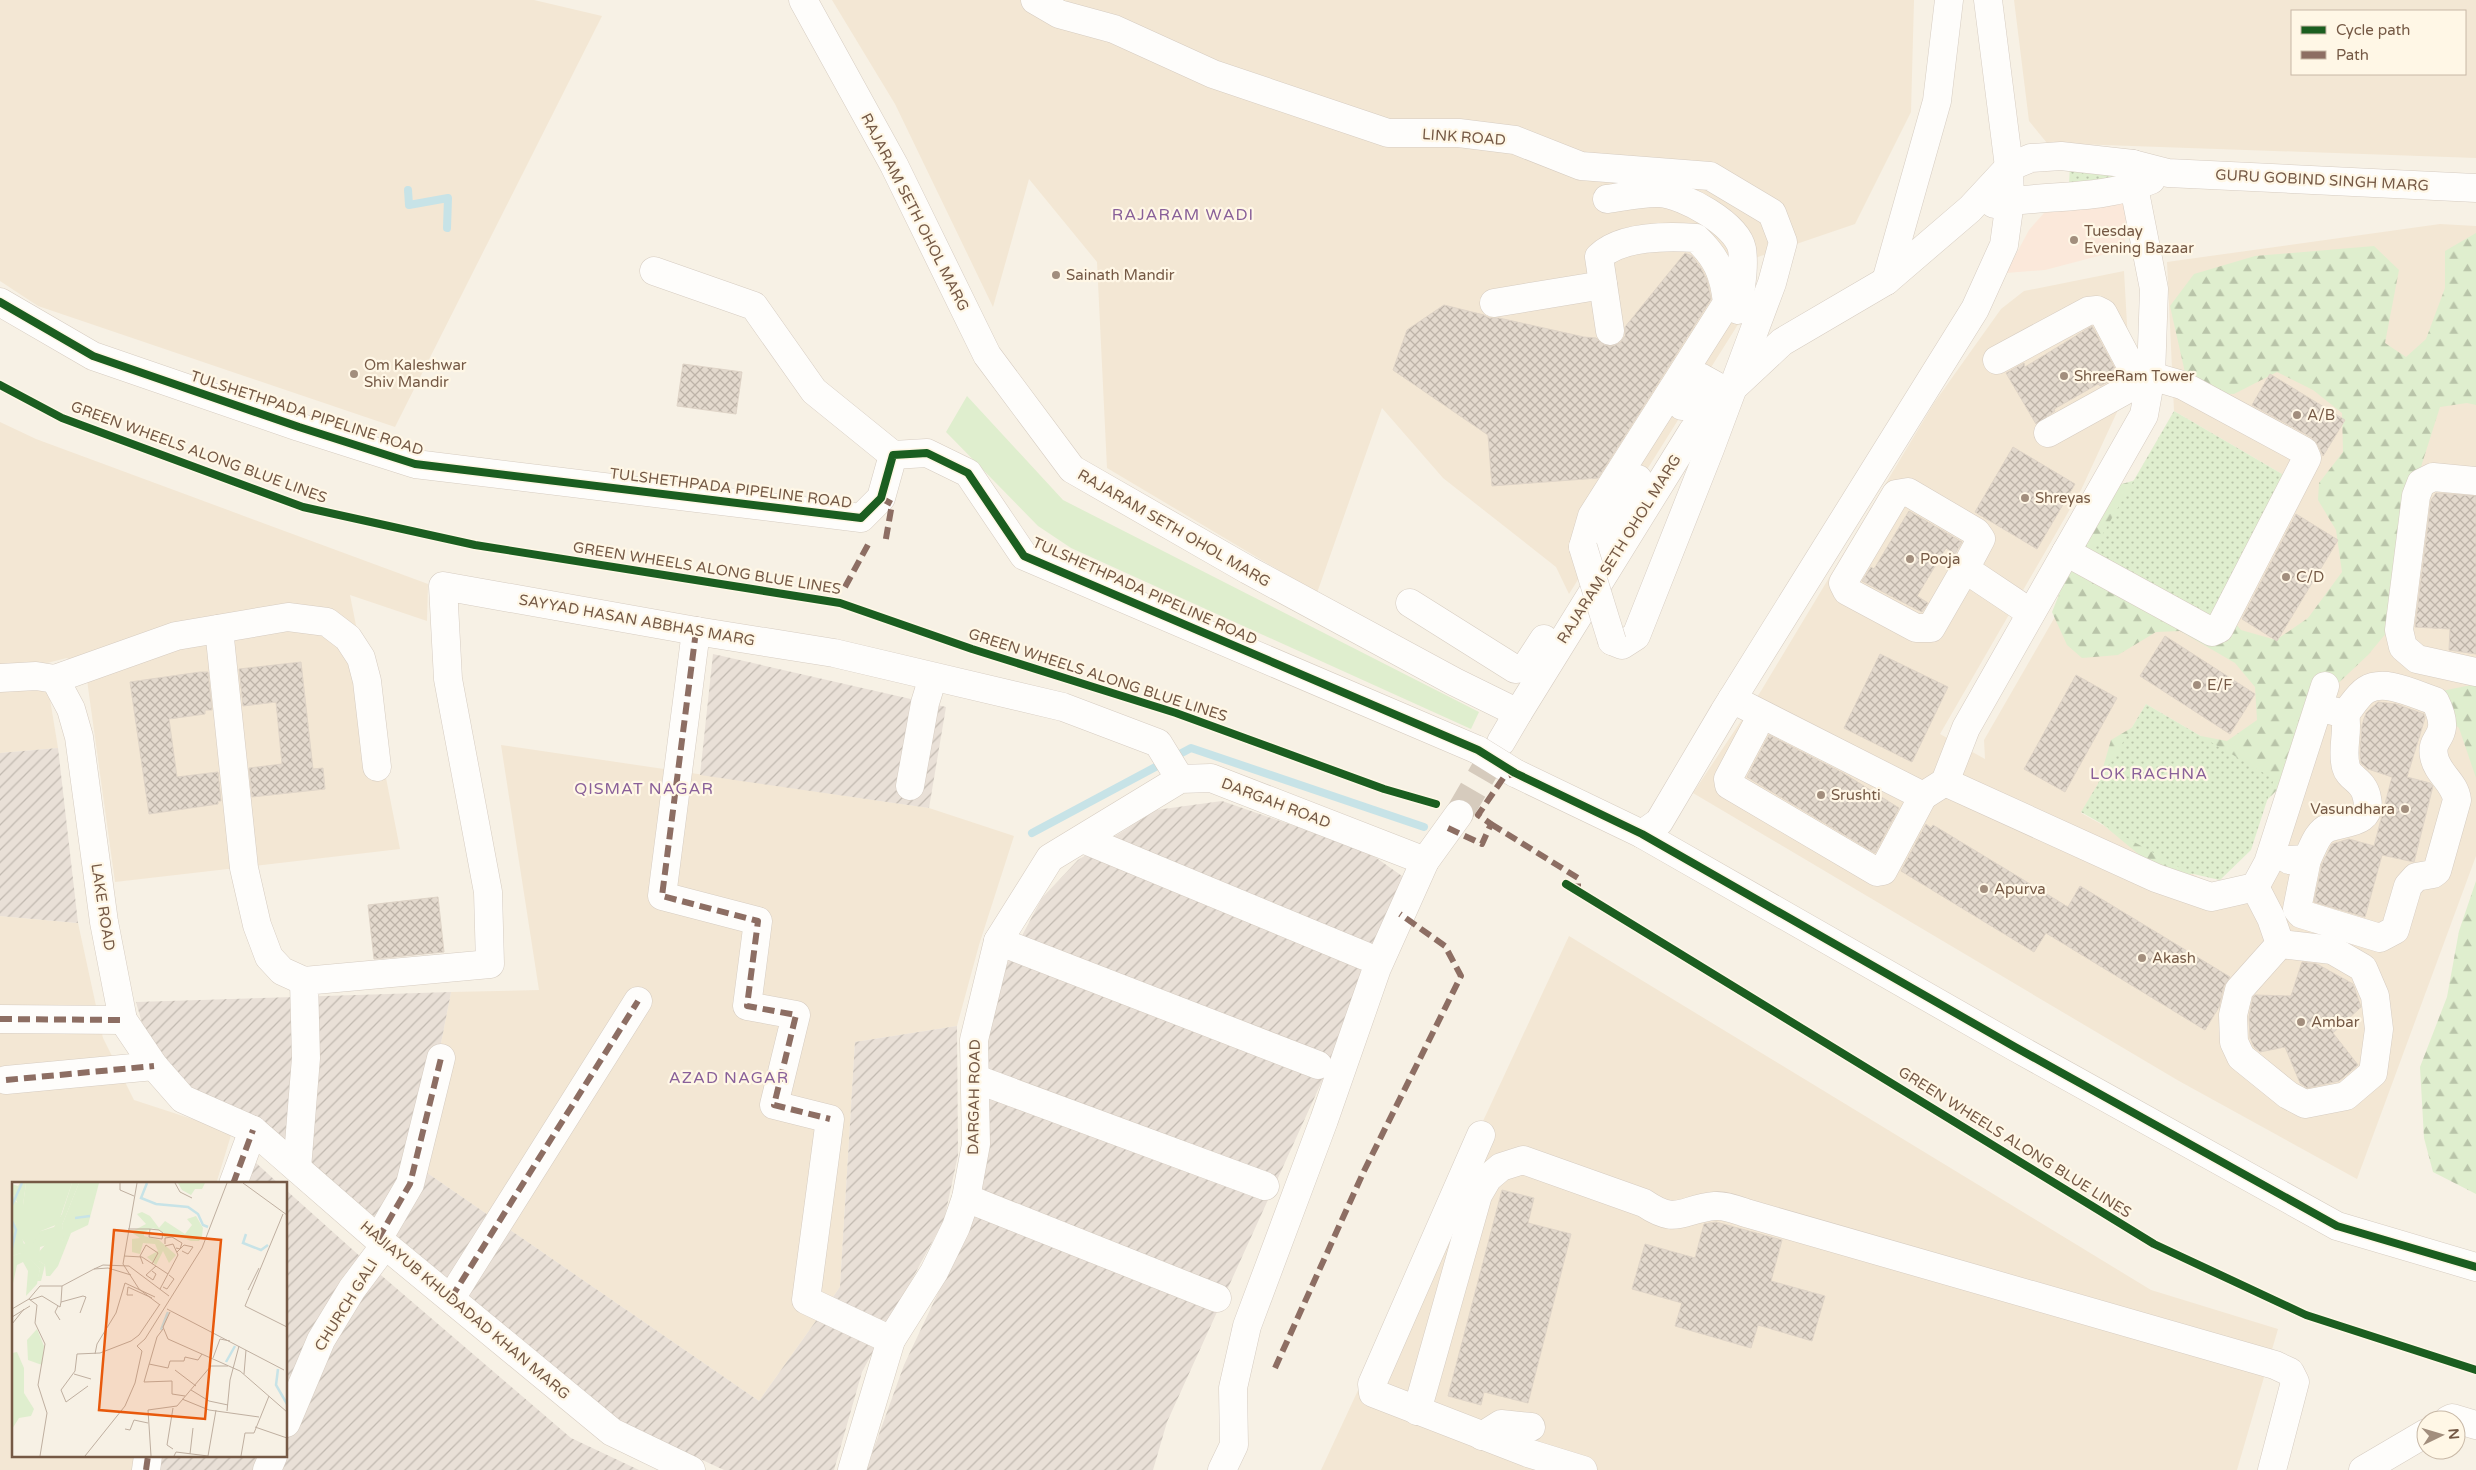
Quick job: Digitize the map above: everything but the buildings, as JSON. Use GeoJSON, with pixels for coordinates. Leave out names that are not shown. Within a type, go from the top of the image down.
{"type":"FeatureCollection","features":[{"type":"Feature","properties":{"kind":"street","name":"RAJARAM SETH OHOL MARG"},"geometry":{"type":"LineString","coordinates":[[803,0],[894,165],[988,355],[1072,470],[1256,575],[1518,713]]}},
{"type":"Feature","properties":{"kind":"street","name":"LINK ROAD"},"geometry":{"type":"LineString","coordinates":[[1035,0],[1059,14],[1114,29],[1213,74],[1388,133],[1459,133],[1514,140],[1580,166],[1710,176],[1772,213],[1783,242],[1772,283],[1729,393]]}},
{"type":"Feature","properties":{"kind":"street"},"geometry":{"type":"LineString","coordinates":[[1886,281],[1937,100],[1949,0]]}},
{"type":"Feature","properties":{"kind":"street"},"geometry":{"type":"LineString","coordinates":[[1642,834],[1659,822],[1732,699],[1975,309],[2004,245],[2010,201],[2009,167],[1988,0]]}},
{"type":"Feature","properties":{"kind":"street","name":"GURU GOBIND SINGH MARG"},"geometry":{"type":"LineString","coordinates":[[1886,281],[1970,209],[2009,167],[2031,158],[2061,156],[2133,176]]}},
{"type":"Feature","properties":{"kind":"street","name":"GURU GOBIND SINGH MARG"},"geometry":{"type":"LineString","coordinates":[[1970,209],[2010,201],[2063,198],[2133,176],[2168,173],[2476,188]]}},
{"type":"Feature","properties":{"kind":"street"},"geometry":{"type":"LineString","coordinates":[[1755,728],[1728,780],[1730,785],[1877,872],[1883,871],[1934,789],[1966,728],[2144,415],[2145,379],[2154,290],[2133,176]]}},
{"type":"Feature","properties":{"kind":"street"},"geometry":{"type":"LineString","coordinates":[[1606,199],[1660,193],[1687,201],[1731,228],[1742,247],[1743,265],[1737,320],[1741,328],[1752,332]]}},
{"type":"Feature","properties":{"kind":"street","name":"RAJARAM SETH OHOL MARG"},"geometry":{"type":"LineString","coordinates":[[1603,285],[1599,257],[1608,248],[1662,236],[1696,238],[1713,254],[1724,283],[1727,303],[1592,516],[1583,547],[1612,641],[1622,644],[1636,636],[1710,449],[1729,393]]}},
{"type":"Feature","properties":{"kind":"street"},"geometry":{"type":"LineString","coordinates":[[654,271],[754,306],[814,391],[893,455]]}},
{"type":"Feature","properties":{"kind":"street","name":"RAJARAM SETH OHOL MARG"},"geometry":{"type":"LineString","coordinates":[[1490,746],[1518,713],[1692,432],[1707,412],[1782,342],[1886,281]]}},
{"type":"Feature","properties":{"kind":"street"},"geometry":{"type":"LineString","coordinates":[[1494,303],[1603,285],[1610,331]]}},
{"type":"Feature","properties":{"kind":"street","name":"TULSHETHPADA PIPELINE ROAD"},"geometry":{"type":"LineString","coordinates":[[0,302],[93,356],[289,424],[415,464],[861,518],[881,498],[893,455],[927,453],[968,473],[1024,556],[1490,746],[1515,773],[1642,834],[2015,1047],[2338,1226],[2476,1267]]}},
{"type":"Feature","properties":{"kind":"street"},"geometry":{"type":"LineString","coordinates":[[1997,360],[2088,311],[2097,310],[2103,313],[2145,379]]}},
{"type":"Feature","properties":{"kind":"street"},"geometry":{"type":"LineString","coordinates":[[1410,603],[1515,669],[1522,669],[1528,664],[1700,377],[1729,393]]}},
{"type":"Feature","properties":{"kind":"street"},"geometry":{"type":"LineString","coordinates":[[2048,434],[2145,379],[2182,386],[2304,451],[2307,458],[2219,629],[2212,632],[2066,552]]}},
{"type":"Feature","properties":{"kind":"street"},"geometry":{"type":"LineString","coordinates":[[2476,481],[2433,477],[2421,483],[2416,496],[2399,630],[2403,647],[2417,659],[2476,672]]}},
{"type":"Feature","properties":{"kind":"street"},"geometry":{"type":"LineString","coordinates":[[1902,492],[1908,492],[1976,532],[1980,539],[1980,545],[1965,569],[1931,628],[1916,628],[1847,591],[1843,582],[1896,494],[1902,492]]}},
{"type":"Feature","properties":{"kind":"street"},"geometry":{"type":"LineString","coordinates":[[1965,569],[2031,613]]}},
{"type":"Feature","properties":{"kind":"street","name":"SAYYAD HASAN ABBHAS MARG"},"geometry":{"type":"LineString","coordinates":[[304,980],[490,964],[488,892],[448,680],[443,586],[696,632],[834,653],[1063,707],[1158,743],[1176,774]]}},
{"type":"Feature","properties":{"kind":"street"},"geometry":{"type":"LineString","coordinates":[[0,678],[36,676],[55,679],[176,636],[288,617],[327,622],[348,638],[362,658],[367,681],[377,767]]}},
{"type":"Feature","properties":{"kind":"street"},"geometry":{"type":"LineString","coordinates":[[219,629],[244,868],[257,925],[268,956],[282,971],[304,980],[306,1058],[297,1168]]}},
{"type":"Feature","properties":{"kind":"street"},"geometry":{"type":"LineString","coordinates":[[696,632],[662,896],[758,921],[748,1006],[796,1015],[774,1105],[830,1119],[806,1300],[891,1340]]}},
{"type":"Feature","properties":{"kind":"street"},"geometry":{"type":"LineString","coordinates":[[1477,693],[1497,657]]}},
{"type":"Feature","properties":{"kind":"street"},"geometry":{"type":"LineString","coordinates":[[910,786],[925,703],[932,676]]}},
{"type":"Feature","properties":{"kind":"street","name":"LAKE ROAD"},"geometry":{"type":"LineString","coordinates":[[55,679],[71,709],[79,737],[104,922],[123,1020],[154,1066],[183,1099],[253,1130]]}},
{"type":"Feature","properties":{"kind":"street"},"geometry":{"type":"LineString","coordinates":[[1732,699],[1934,789],[2156,878],[2211,896],[2254,887],[2268,863],[2321,696],[2345,714],[2348,725],[2344,755],[2347,770],[2364,786],[2368,800],[2367,810],[2364,817],[2350,824],[2326,828],[2317,838],[2307,860],[2297,909],[2301,914],[2380,938],[2389,935],[2395,930],[2408,886],[2416,877],[2433,874],[2437,871],[2457,800],[2456,791],[2438,769],[2434,758],[2433,746],[2442,727],[2435,701],[2386,686],[2376,687],[2366,690],[2345,714]]}},
{"type":"Feature","properties":{"kind":"street","name":"DARGAH ROAD"},"geometry":{"type":"LineString","coordinates":[[852,1470],[891,1340],[934,1272],[956,1227],[966,1198],[976,1144],[974,1040],[998,941],[1050,858],[1083,840],[1176,774],[1211,778],[1424,861]]}},
{"type":"Feature","properties":{"kind":"street"},"geometry":{"type":"LineString","coordinates":[[1222,1470],[1234,1445],[1233,1388],[1247,1326],[1324,1120],[1376,968],[1424,861],[1459,814]]}},
{"type":"Feature","properties":{"kind":"street"},"geometry":{"type":"LineString","coordinates":[[1083,840],[1365,956]]}},
{"type":"Feature","properties":{"kind":"street"},"geometry":{"type":"LineString","coordinates":[[2268,863],[2307,860]]}},
{"type":"Feature","properties":{"kind":"street"},"geometry":{"type":"LineString","coordinates":[[2254,887],[2271,918],[2280,944]]}},
{"type":"Feature","properties":{"kind":"street"},"geometry":{"type":"LineString","coordinates":[[998,941],[1318,1065]]}},
{"type":"Feature","properties":{"kind":"street"},"geometry":{"type":"LineString","coordinates":[[2280,944],[2332,950],[2363,968],[2375,996],[2379,1029],[2373,1073],[2346,1096],[2304,1104],[2288,1095],[2241,1057],[2234,1042],[2233,1015],[2239,990],[2280,944]]}},
{"type":"Feature","properties":{"kind":"street"},"geometry":{"type":"LineString","coordinates":[[451,1298],[638,1002]]}},
{"type":"Feature","properties":{"kind":"street"},"geometry":{"type":"LineString","coordinates":[[0,1019],[123,1020]]}},
{"type":"Feature","properties":{"kind":"street","name":"CHURCH GALI"},"geometry":{"type":"LineString","coordinates":[[288,1418],[321,1340],[382,1242],[410,1184],[440,1058]]}},
{"type":"Feature","properties":{"kind":"street"},"geometry":{"type":"LineString","coordinates":[[6,1080],[154,1066]]}},
{"type":"Feature","properties":{"kind":"street"},"geometry":{"type":"LineString","coordinates":[[976,1079],[1265,1186]]}},
{"type":"Feature","properties":{"kind":"street"},"geometry":{"type":"LineString","coordinates":[[234,1182],[253,1130]]}},
{"type":"Feature","properties":{"kind":"street","name":"HAJIAYUB KHUDADAD KHAN MARG"},"geometry":{"type":"LineString","coordinates":[[253,1130],[382,1242],[612,1432],[692,1470]]}},
{"type":"Feature","properties":{"kind":"street"},"geometry":{"type":"LineString","coordinates":[[1481,1135],[1372,1384],[1373,1393],[1528,1453],[1583,1470]]}},
{"type":"Feature","properties":{"kind":"street"},"geometry":{"type":"LineString","coordinates":[[1417,1411],[1478,1194],[1488,1178],[1501,1167],[1523,1160],[1644,1203],[1658,1212],[1674,1216],[1717,1206],[1746,1212],[2275,1366],[2290,1372],[2294,1382],[2272,1470]]}},
{"type":"Feature","properties":{"kind":"street"},"geometry":{"type":"LineString","coordinates":[[966,1198],[1218,1298]]}},
{"type":"Feature","properties":{"kind":"street"},"geometry":{"type":"LineString","coordinates":[[1482,1436],[1502,1424],[1532,1426]]}},
{"type":"Feature","properties":{"kind":"street"},"geometry":{"type":"LineString","coordinates":[[2363,1470],[2416,1439]]}},
{"type":"Feature","properties":{"kind":"street"},"geometry":{"type":"LineString","coordinates":[[267,1470],[272,1458]]}},
{"type":"Feature","properties":{"kind":"shaded area"},"geometry":{"type":"Polygon","coordinates":[[[0,0],[534,0],[602,16],[395,427],[38,306],[0,281],[0,0]]]}},
{"type":"Feature","properties":{"kind":"shaded area"},"geometry":{"type":"Polygon","coordinates":[[[832,0],[1914,0],[1911,112],[1855,224],[1749,260],[1742,318],[1569,594],[1556,567],[1443,478],[1382,408],[1317,593],[1107,468],[1097,262],[1029,179],[993,307],[895,104],[832,0]]]}},
{"type":"Feature","properties":{"kind":"shaded area"},"geometry":{"type":"Polygon","coordinates":[[[2014,0],[2476,0],[2476,158],[2047,143],[2029,121],[2014,0]]]}},
{"type":"Feature","properties":{"kind":"shaded area","name":"Tuesday Evening Bazaar"},"geometry":{"type":"Polygon","coordinates":[[[2126,199],[2125,249],[2045,270],[2006,273],[2029,230],[2044,213],[2126,199]]]}},
{"type":"Feature","properties":{"kind":"shaded area"},"geometry":{"type":"Polygon","coordinates":[[[2440,224],[2476,226],[2476,856],[2357,1179],[2179,1081],[1693,793],[1761,691],[1934,403],[2001,309],[2024,291],[2124,271],[2128,342],[2124,397],[2081,490],[1940,734],[1985,759],[1984,740],[2090,556],[2289,478],[2174,411],[2167,262],[2440,224]],[[2337,666],[2274,779],[2146,704],[2081,813],[2190,873],[2257,904],[2337,666]]]}},
{"type":"Feature","properties":{"kind":"shaded area"},"geometry":{"type":"Polygon","coordinates":[[[0,422],[36,439],[428,584],[427,621],[350,595],[400,849],[115,882],[87,680],[67,658],[43,664],[0,665],[0,422]]]}},
{"type":"Feature","properties":{"kind":"shaded area"},"geometry":{"type":"Polygon","coordinates":[[[713,654],[946,707],[929,808],[700,775],[713,654]]]}},
{"type":"Feature","properties":{"kind":"shaded area"},"geometry":{"type":"Polygon","coordinates":[[[48,687],[58,748],[0,753],[0,689],[48,687]]]}},
{"type":"Feature","properties":{"kind":"shaded area"},"geometry":{"type":"Polygon","coordinates":[[[501,745],[929,808],[1014,836],[979,945],[957,1026],[855,1042],[840,1287],[759,1401],[417,1166],[451,992],[539,990],[501,745]]]}},
{"type":"Feature","properties":{"kind":"shaded area"},"geometry":{"type":"Polygon","coordinates":[[[58,748],[78,923],[0,916],[0,753],[58,748]]]}},
{"type":"Feature","properties":{"kind":"shaded area"},"geometry":{"type":"Polygon","coordinates":[[[1222,801],[1365,850],[1412,883],[1167,1422],[1153,1470],[866,1470],[904,1365],[973,1219],[985,1140],[988,1037],[1007,964],[1042,898],[1078,860],[1156,810],[1222,801]]]}},
{"type":"Feature","properties":{"kind":"shaded area"},"geometry":{"type":"Polygon","coordinates":[[[0,916],[78,923],[103,1038],[134,1100],[232,1132],[217,1182],[12,1182],[12,1458],[138,1458],[135,1470],[0,1470],[0,916]]]}},
{"type":"Feature","properties":{"kind":"shaded area"},"geometry":{"type":"Polygon","coordinates":[[[1569,936],[2151,1290],[2278,1329],[2237,1470],[1321,1470],[1569,936]]]}},
{"type":"Feature","properties":{"kind":"shaded area"},"geometry":{"type":"Polygon","coordinates":[[[451,992],[417,1166],[759,1401],[840,1287],[855,1042],[957,1026],[958,1155],[944,1220],[862,1372],[834,1470],[724,1470],[611,1418],[268,1126],[191,1090],[148,1044],[136,1002],[451,992]]]}},
{"type":"Feature","properties":{"kind":"shaded area"},"geometry":{"type":"Polygon","coordinates":[[[254,1161],[277,1182],[247,1182],[254,1161]]]}},
{"type":"Feature","properties":{"kind":"shaded area"},"geometry":{"type":"Polygon","coordinates":[[[288,1192],[382,1276],[571,1438],[639,1470],[155,1470],[158,1458],[288,1458],[288,1192]]]}},
{"type":"Feature","properties":{"kind":"green space"},"geometry":{"type":"Polygon","coordinates":[[[2070,166],[2132,174],[2107,182],[2069,183],[2070,166]]]}},
{"type":"Feature","properties":{"kind":"green space"},"geometry":{"type":"Polygon","coordinates":[[[2476,233],[2476,405],[2467,403],[2440,407],[2406,514],[2393,625],[2368,655],[2330,691],[2278,789],[2231,836],[2209,869],[2179,877],[2143,858],[2101,823],[2097,788],[2111,740],[2138,724],[2227,741],[2257,720],[2255,687],[2235,663],[2180,631],[2156,632],[2118,655],[2082,658],[2067,645],[2052,612],[2068,572],[2115,486],[2153,475],[2212,595],[2241,630],[2276,640],[2308,618],[2342,572],[2336,530],[2318,500],[2319,483],[2343,452],[2342,413],[2313,390],[2277,372],[2234,394],[2205,393],[2186,377],[2170,306],[2194,274],[2255,256],[2374,246],[2399,270],[2385,343],[2406,357],[2426,339],[2445,288],[2445,251],[2476,233]]]}},
{"type":"Feature","properties":{"kind":"green space"},"geometry":{"type":"Polygon","coordinates":[[[967,396],[1063,500],[1479,712],[1471,729],[1071,548],[1038,526],[946,432],[967,396]]]}},
{"type":"Feature","properties":{"kind":"green space"},"geometry":{"type":"Polygon","coordinates":[[[2174,411],[2289,478],[2205,623],[2090,556],[2174,411]]]}},
{"type":"Feature","properties":{"kind":"green space"},"geometry":{"type":"Polygon","coordinates":[[[2476,684],[2476,778],[2459,728],[2441,713],[2437,692],[2476,684]]]}},
{"type":"Feature","properties":{"kind":"green space"},"geometry":{"type":"Polygon","coordinates":[[[2146,704],[2274,779],[2251,850],[2220,880],[2189,873],[2081,812],[2146,704]]]}},
{"type":"Feature","properties":{"kind":"green space"},"geometry":{"type":"Polygon","coordinates":[[[2476,881],[2476,1194],[2433,1172],[2424,1138],[2420,1067],[2447,997],[2459,931],[2476,881]]]}},
{"type":"Feature","properties":{"kind":"waterway"},"geometry":{"type":"LineString","coordinates":[[408,190],[409,205],[448,198],[447,228]]}},
{"type":"Feature","properties":{"kind":"waterway"},"geometry":{"type":"LineString","coordinates":[[1032,833],[1191,748],[1424,827]]}},
{"type":"Feature","properties":{"kind":"tunnel"},"geometry":{"type":"LineString","coordinates":[[1459,814],[1501,742]]}},
{"type":"Feature","properties":{"kind":"marked path"},"geometry":{"type":"LineString","coordinates":[[881,498],[892,504],[885,544]]}},
{"type":"Feature","properties":{"kind":"marked path"},"geometry":{"type":"LineString","coordinates":[[845,587],[870,541]]}},
{"type":"Feature","properties":{"kind":"marked path"},"geometry":{"type":"LineString","coordinates":[[696,631],[662,896],[758,921],[747,1006],[796,1015],[774,1105],[830,1119]]}},
{"type":"Feature","properties":{"kind":"marked path"},"geometry":{"type":"LineString","coordinates":[[1448,828],[1482,844],[1491,824],[1478,815],[1504,777],[1515,773]]}},
{"type":"Feature","properties":{"kind":"marked path"},"geometry":{"type":"LineString","coordinates":[[1491,824],[1578,878],[1578,890]]}},
{"type":"Feature","properties":{"kind":"marked path"},"geometry":{"type":"LineString","coordinates":[[1275,1368],[1364,1171],[1461,976],[1445,946],[1400,914]]}},
{"type":"Feature","properties":{"kind":"marked path"},"geometry":{"type":"LineString","coordinates":[[451,1298],[638,1001]]}},
{"type":"Feature","properties":{"kind":"marked path"},"geometry":{"type":"LineString","coordinates":[[0,1019],[123,1020]]}},
{"type":"Feature","properties":{"kind":"marked path"},"geometry":{"type":"LineString","coordinates":[[378,1239],[410,1184],[441,1058]]}},
{"type":"Feature","properties":{"kind":"marked path"},"geometry":{"type":"LineString","coordinates":[[6,1080],[154,1066]]}},
{"type":"Feature","properties":{"kind":"marked path"},"geometry":{"type":"LineString","coordinates":[[234,1182],[253,1130]]}},
{"type":"Feature","properties":{"kind":"marked path"},"geometry":{"type":"LineString","coordinates":[[146,1470],[148,1458]]}},
{"type":"Feature","properties":{"kind":"cycle path"},"geometry":{"type":"LineString","coordinates":[[0,302],[93,356],[299,427],[415,464],[861,518],[881,498],[893,455],[927,453],[968,473],[1024,556],[1478,750],[1515,773],[1642,834],[2015,1047],[2337,1226],[2476,1267]]}},
{"type":"Feature","properties":{"kind":"cycle path","name":"GREEN WHEELS ALONG BLUE LINES"},"geometry":{"type":"LineString","coordinates":[[0,385],[62,418],[303,507],[475,545],[840,603],[972,649],[1176,713],[1384,789],[1436,804]]}},
{"type":"Feature","properties":{"kind":"cycle path","name":"GREEN WHEELS ALONG BLUE LINES"},"geometry":{"type":"LineString","coordinates":[[1566,884],[2154,1244],[2306,1315],[2476,1370]]}},
{"type":"Feature","properties":{"kind":"place","name":"Tuesday Evening Bazaar"},"geometry":{"type":"Point","coordinates":[2074,240]}},
{"type":"Feature","properties":{"kind":"place","name":"Sainath Mandir"},"geometry":{"type":"Point","coordinates":[1056,275]}},
{"type":"Feature","properties":{"kind":"place","name":"Om Kaleshwar Shiv Mandir"},"geometry":{"type":"Point","coordinates":[354,374]}},
{"type":"Feature","properties":{"kind":"place","name":"ShreeRam Tower"},"geometry":{"type":"Point","coordinates":[2064,376]}},
{"type":"Feature","properties":{"kind":"place","name":"A/B"},"geometry":{"type":"Point","coordinates":[2297,415]}},
{"type":"Feature","properties":{"kind":"place","name":"Shreyas"},"geometry":{"type":"Point","coordinates":[2025,498]}},
{"type":"Feature","properties":{"kind":"place","name":"Pooja"},"geometry":{"type":"Point","coordinates":[1910,559]}},
{"type":"Feature","properties":{"kind":"place","name":"C/D"},"geometry":{"type":"Point","coordinates":[2286,577]}},
{"type":"Feature","properties":{"kind":"place","name":"E/F"},"geometry":{"type":"Point","coordinates":[2197,685]}},
{"type":"Feature","properties":{"kind":"place","name":"Srushti"},"geometry":{"type":"Point","coordinates":[1821,795]}},
{"type":"Feature","properties":{"kind":"place","name":"Vasundhara"},"geometry":{"type":"Point","coordinates":[2405,809]}},
{"type":"Feature","properties":{"kind":"place","name":"Apurva"},"geometry":{"type":"Point","coordinates":[1984,889]}},
{"type":"Feature","properties":{"kind":"place","name":"Akash"},"geometry":{"type":"Point","coordinates":[2142,958]}},
{"type":"Feature","properties":{"kind":"place","name":"Ambar"},"geometry":{"type":"Point","coordinates":[2301,1022]}},
{"type":"Feature","properties":{"kind":"district","name":"RAJARAM WADI"},"geometry":{"type":"Point","coordinates":[1183,214]}},
{"type":"Feature","properties":{"kind":"district","name":"LOK RACHNA"},"geometry":{"type":"Point","coordinates":[2149,773]}},
{"type":"Feature","properties":{"kind":"district","name":"QISMAT NAGAR"},"geometry":{"type":"Point","coordinates":[644,788]}},
{"type":"Feature","properties":{"kind":"district","name":"AZAD NAGAR"},"geometry":{"type":"Point","coordinates":[729,1077]}}]}
